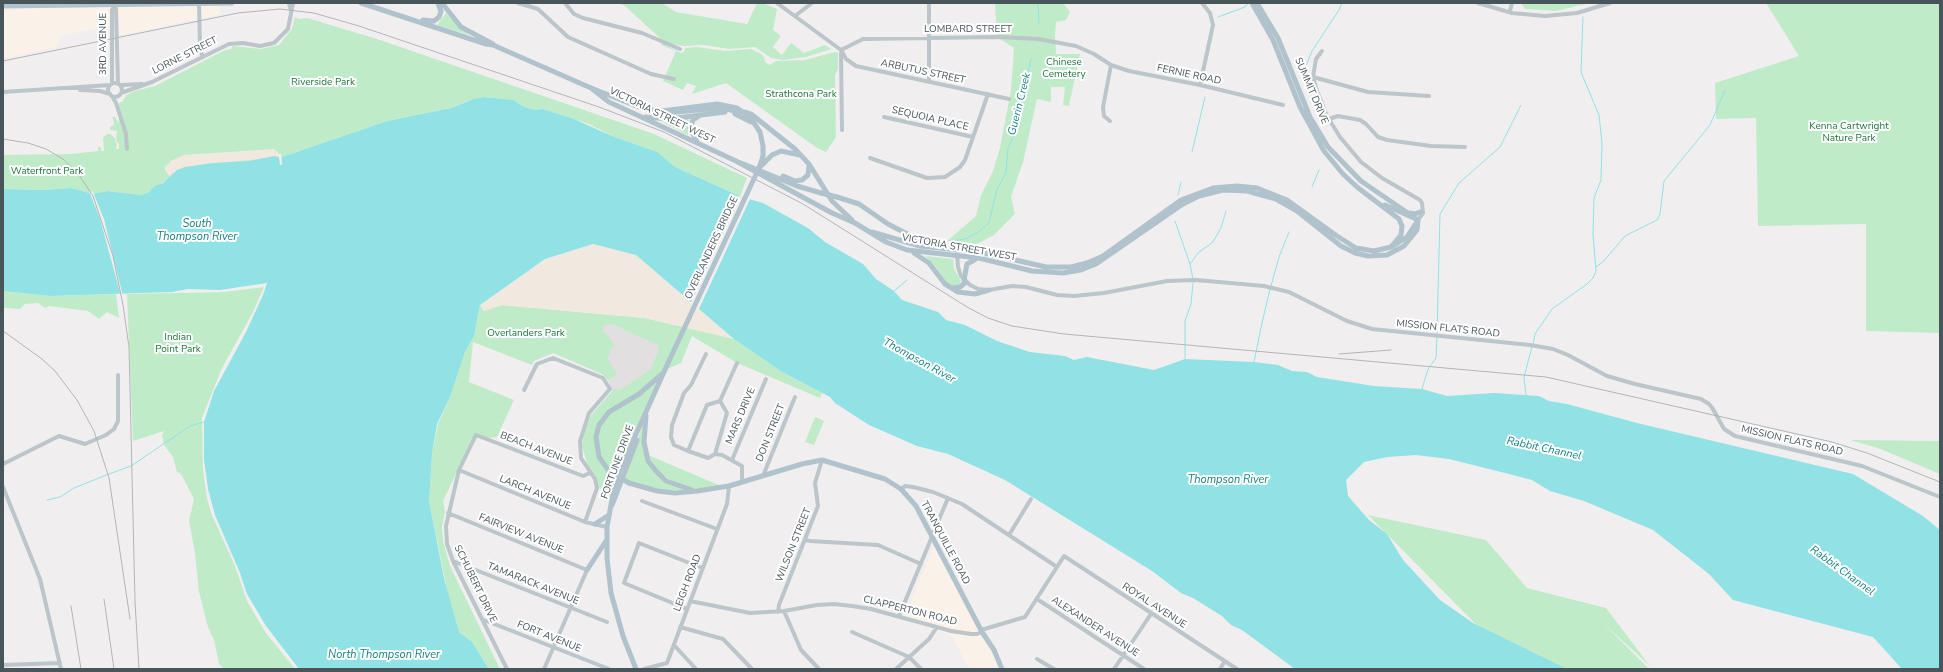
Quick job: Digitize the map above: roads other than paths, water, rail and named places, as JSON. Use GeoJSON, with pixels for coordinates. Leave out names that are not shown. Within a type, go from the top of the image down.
{"type":"FeatureCollection","features":[{"type":"Feature","properties":{"kind":"main road"},"geometry":{"type":"LineString","coordinates":[[3,6],[23,4],[232,3]]}},
{"type":"Feature","properties":{"kind":"main road","name":"VICTORIA STREET WEST"},"geometry":{"type":"LineString","coordinates":[[361,3],[493,45],[636,107],[653,111],[717,104],[737,108],[751,114],[795,149],[808,164],[832,201],[856,223]]}},
{"type":"Feature","properties":{"kind":"main road"},"geometry":{"type":"LineString","coordinates":[[406,17],[434,21],[440,14],[438,3]]}},
{"type":"Feature","properties":{"kind":"main road"},"geometry":{"type":"LineString","coordinates":[[442,3],[461,27],[493,45]]}},
{"type":"Feature","properties":{"kind":"main road","name":"SUMMIT DRIVE"},"geometry":{"type":"LineString","coordinates":[[1252,3],[1273,40],[1300,107],[1316,138],[1343,174],[1357,187],[1379,203]]}},
{"type":"Feature","properties":{"kind":"main road","name":"SUMMIT DRIVE"},"geometry":{"type":"LineString","coordinates":[[1257,3],[1278,38],[1310,118],[1328,147],[1361,181],[1418,220]]}},
{"type":"Feature","properties":{"kind":"main road","name":"VICTORIA STREET WEST"},"geometry":{"type":"LineString","coordinates":[[591,88],[609,102],[736,161],[832,213],[871,231],[886,242],[908,250],[979,258],[1045,273],[1063,273],[1081,270],[1104,260],[1183,204],[1206,194],[1230,190],[1256,192],[1276,199],[1297,211],[1341,246],[1355,253],[1368,256],[1387,255],[1404,246],[1417,230],[1418,220]]}},
{"type":"Feature","properties":{"kind":"main road"},"geometry":{"type":"LineString","coordinates":[[596,92],[635,110],[664,114],[727,109],[741,114],[753,124]]}},
{"type":"Feature","properties":{"kind":"main road","name":"VICTORIA STREET WEST"},"geometry":{"type":"LineString","coordinates":[[737,108],[750,117],[762,139]]}},
{"type":"Feature","properties":{"kind":"main road"},"geometry":{"type":"LineString","coordinates":[[643,117],[669,119],[727,112],[740,116],[753,124]]}},
{"type":"Feature","properties":{"kind":"main road"},"geometry":{"type":"LineString","coordinates":[[697,143],[690,128],[693,120],[701,115]]}},
{"type":"Feature","properties":{"kind":"main road","name":"OVERLANDERS BRIDGE"},"geometry":{"type":"LineString","coordinates":[[668,363],[760,168],[763,156],[762,139]]}},
{"type":"Feature","properties":{"kind":"main road"},"geometry":{"type":"LineString","coordinates":[[760,168],[772,155],[781,151],[800,155]]}},
{"type":"Feature","properties":{"kind":"main road"},"geometry":{"type":"LineString","coordinates":[[736,161],[798,186],[859,204],[888,224],[914,238],[958,250]]}},
{"type":"Feature","properties":{"kind":"main road"},"geometry":{"type":"LineString","coordinates":[[769,174],[799,181],[808,175],[808,164]]}},
{"type":"Feature","properties":{"kind":"main road","name":"VICTORIA STREET WEST"},"geometry":{"type":"LineString","coordinates":[[871,231],[911,245],[994,254],[1050,267],[1080,265],[1103,256],[1181,200],[1209,189],[1230,186],[1247,186],[1277,195],[1299,207],[1337,236],[1356,248],[1374,251],[1391,247]]}},
{"type":"Feature","properties":{"kind":"main road"},"geometry":{"type":"LineString","coordinates":[[1379,203],[1418,220],[1403,241],[1391,247]]}},
{"type":"Feature","properties":{"kind":"main road"},"geometry":{"type":"LineString","coordinates":[[1379,203],[1401,222],[1401,235],[1391,247]]}},
{"type":"Feature","properties":{"kind":"main road"},"geometry":{"type":"LineString","coordinates":[[1409,213],[1415,214],[1422,210]]}},
{"type":"Feature","properties":{"kind":"main road"},"geometry":{"type":"LineString","coordinates":[[908,250],[930,263],[942,280],[958,292],[970,294],[982,293],[989,290]]}},
{"type":"Feature","properties":{"kind":"main road"},"geometry":{"type":"LineString","coordinates":[[952,288],[960,287],[965,281],[967,264],[979,258]]}},
{"type":"Feature","properties":{"kind":"main road","name":"FORTUNE DRIVE"},"geometry":{"type":"LineString","coordinates":[[636,669],[616,615],[608,576],[607,527],[610,508],[615,500],[648,407],[668,363]]}},
{"type":"Feature","properties":{"kind":"main road"},"geometry":{"type":"LineString","coordinates":[[664,372],[639,394],[609,412],[599,425],[596,437],[599,457],[610,471],[629,483],[657,491],[675,493],[697,492],[729,486],[822,460]]}},
{"type":"Feature","properties":{"kind":"main road"},"geometry":{"type":"LineString","coordinates":[[648,407],[644,430],[648,461],[656,472],[666,480],[679,487],[697,492]]}},
{"type":"Feature","properties":{"kind":"main road","name":"TRANQUILLE ROAD"},"geometry":{"type":"LineString","coordinates":[[822,460],[876,475],[901,489],[916,506],[982,631],[994,650],[1002,669]]}},
{"type":"Feature","properties":{"kind":"main road"},"geometry":{"type":"LineString","coordinates":[[595,524],[609,515]]}},
{"type":"Feature","properties":{"kind":"main road"},"geometry":{"type":"LineString","coordinates":[[587,570],[607,540]]}},
{"type":"Feature","properties":{"kind":"street"},"geometry":{"type":"LineString","coordinates":[[289,3],[291,13]]}},
{"type":"Feature","properties":{"kind":"street","name":"LORNE STREET"},"geometry":{"type":"LineString","coordinates":[[111,95],[121,94],[152,82],[202,56],[232,43],[258,46],[272,43],[287,30],[293,3]]}},
{"type":"Feature","properties":{"kind":"street"},"geometry":{"type":"LineString","coordinates":[[518,3],[538,9],[568,37],[651,74],[674,79]]}},
{"type":"Feature","properties":{"kind":"street"},"geometry":{"type":"LineString","coordinates":[[565,3],[574,14],[583,18],[642,33],[680,49]]}},
{"type":"Feature","properties":{"kind":"street","name":"ARBUTUS STREET"},"geometry":{"type":"LineString","coordinates":[[777,3],[842,50],[846,59],[856,66],[1009,99]]}},
{"type":"Feature","properties":{"kind":"street"},"geometry":{"type":"LineString","coordinates":[[796,16],[812,3]]}},
{"type":"Feature","properties":{"kind":"street"},"geometry":{"type":"LineString","coordinates":[[929,3],[929,82]]}},
{"type":"Feature","properties":{"kind":"street"},"geometry":{"type":"LineString","coordinates":[[1200,85],[1213,25],[1210,13],[1202,3]]}},
{"type":"Feature","properties":{"kind":"street"},"geometry":{"type":"LineString","coordinates":[[1478,3],[1491,8],[1532,16],[1553,16],[1577,13],[1610,3]]}},
{"type":"Feature","properties":{"kind":"street"},"geometry":{"type":"LineString","coordinates":[[1510,11],[1512,3]]}},
{"type":"Feature","properties":{"kind":"street","name":"3RD AVENUE"},"geometry":{"type":"LineString","coordinates":[[114,4],[116,9],[119,84],[121,94]]}},
{"type":"Feature","properties":{"kind":"street","name":"3RD AVENUE"},"geometry":{"type":"LineString","coordinates":[[111,95],[108,89],[111,84],[112,10],[114,4]]}},
{"type":"Feature","properties":{"kind":"street"},"geometry":{"type":"LineString","coordinates":[[199,4],[200,44],[202,56]]}},
{"type":"Feature","properties":{"kind":"street"},"geometry":{"type":"LineString","coordinates":[[1491,8],[1532,16]]}},
{"type":"Feature","properties":{"kind":"street","name":"LOMBARD STREET"},"geometry":{"type":"LineString","coordinates":[[842,50],[863,39],[997,37],[1038,39],[1076,46],[1094,54]]}},
{"type":"Feature","properties":{"kind":"street"},"geometry":{"type":"LineString","coordinates":[[842,50],[842,130]]}},
{"type":"Feature","properties":{"kind":"street"},"geometry":{"type":"LineString","coordinates":[[1322,51],[1316,59],[1313,77],[1317,91],[1329,119],[1340,137],[1361,162],[1382,178],[1416,196],[1422,203],[1422,210],[1418,220]]}},
{"type":"Feature","properties":{"kind":"street","name":"FERNIE ROAD"},"geometry":{"type":"LineString","coordinates":[[1094,54],[1111,65],[1129,71],[1200,85],[1283,105]]}},
{"type":"Feature","properties":{"kind":"street"},"geometry":{"type":"LineString","coordinates":[[1110,121],[1104,116],[1103,107],[1111,65]]}},
{"type":"Feature","properties":{"kind":"street"},"geometry":{"type":"LineString","coordinates":[[1313,77],[1368,92],[1429,96]]}},
{"type":"Feature","properties":{"kind":"street","name":"LORNE STREET"},"geometry":{"type":"LineString","coordinates":[[111,84],[152,82]]}},
{"type":"Feature","properties":{"kind":"street"},"geometry":{"type":"LineString","coordinates":[[3,92],[62,89],[111,84]]}},
{"type":"Feature","properties":{"kind":"street"},"geometry":{"type":"LineString","coordinates":[[62,89],[100,91],[111,95],[118,107],[126,136],[127,149]]}},
{"type":"Feature","properties":{"kind":"street"},"geometry":{"type":"LineString","coordinates":[[118,107],[121,94]]}},
{"type":"Feature","properties":{"kind":"street"},"geometry":{"type":"LineString","coordinates":[[870,158],[927,178],[945,177],[960,167],[965,160],[988,94]]}},
{"type":"Feature","properties":{"kind":"street"},"geometry":{"type":"LineString","coordinates":[[1329,119],[1338,116],[1360,120],[1366,124],[1378,137],[1387,140],[1431,146],[1465,147]]}},
{"type":"Feature","properties":{"kind":"street","name":"SEQUOIA PLACE"},"geometry":{"type":"LineString","coordinates":[[884,117],[973,137]]}},
{"type":"Feature","properties":{"kind":"street"},"geometry":{"type":"LineString","coordinates":[[958,250],[958,267],[965,281]]}},
{"type":"Feature","properties":{"kind":"street","name":"MISSION FLATS ROAD"},"geometry":{"type":"LineString","coordinates":[[965,281],[978,288],[989,290],[1012,286],[1026,287],[1057,295],[1074,296],[1104,293],[1167,281],[1196,280],[1264,286],[1289,292],[1346,321],[1372,329],[1530,345],[1553,349],[1568,355],[1607,376],[1700,399],[1709,404],[1724,429],[1735,436],[1862,466],[1940,497]]}},
{"type":"Feature","properties":{"kind":"street"},"geometry":{"type":"LineString","coordinates":[[706,354],[691,385],[684,393],[672,425],[671,437],[674,445],[688,451],[708,458],[715,454],[722,455],[742,466],[742,482]]}},
{"type":"Feature","properties":{"kind":"street"},"geometry":{"type":"LineString","coordinates":[[524,390],[537,364],[552,358],[603,378],[607,382],[610,389],[589,413],[580,441],[581,458],[595,479],[597,488],[585,522]]}},
{"type":"Feature","properties":{"kind":"street"},"geometry":{"type":"LineString","coordinates":[[688,451],[707,405],[720,401],[737,363]]}},
{"type":"Feature","properties":{"kind":"street"},"geometry":{"type":"LineString","coordinates":[[3,464],[59,436],[85,444],[106,435],[114,429],[118,421],[118,375]]}},
{"type":"Feature","properties":{"kind":"street","name":"MARS DRIVE"},"geometry":{"type":"LineString","coordinates":[[732,460],[766,379]]}},
{"type":"Feature","properties":{"kind":"street","name":"DON STREET"},"geometry":{"type":"LineString","coordinates":[[762,476],[794,397]]}},
{"type":"Feature","properties":{"kind":"street"},"geometry":{"type":"LineString","coordinates":[[715,454],[727,413],[720,401]]}},
{"type":"Feature","properties":{"kind":"street","name":"BEACH AVENUE"},"geometry":{"type":"LineString","coordinates":[[476,435],[583,476],[590,473]]}},
{"type":"Feature","properties":{"kind":"street","name":"SCHUBERT DRIVE"},"geometry":{"type":"LineString","coordinates":[[476,435],[459,470],[448,513],[446,526],[447,544],[453,560],[484,619],[507,669]]}},
{"type":"Feature","properties":{"kind":"street","name":"WILSON STREET"},"geometry":{"type":"LineString","coordinates":[[778,612],[779,605],[818,506],[815,483],[822,460]]}},
{"type":"Feature","properties":{"kind":"street","name":"LARCH AVENUE"},"geometry":{"type":"LineString","coordinates":[[459,470],[585,522],[607,527]]}},
{"type":"Feature","properties":{"kind":"street","name":"LEIGH ROAD"},"geometry":{"type":"LineString","coordinates":[[644,669],[667,663],[727,504],[729,486]]}},
{"type":"Feature","properties":{"kind":"street"},"geometry":{"type":"LineString","coordinates":[[901,489],[905,486],[913,487],[962,504],[1056,567]]}},
{"type":"Feature","properties":{"kind":"street"},"geometry":{"type":"LineString","coordinates":[[3,487],[40,579],[61,669]]}},
{"type":"Feature","properties":{"kind":"street"},"geometry":{"type":"LineString","coordinates":[[899,616],[948,498]]}},
{"type":"Feature","properties":{"kind":"street"},"geometry":{"type":"LineString","coordinates":[[1009,535],[1031,499]]}},
{"type":"Feature","properties":{"kind":"street"},"geometry":{"type":"LineString","coordinates":[[642,500],[717,529]]}},
{"type":"Feature","properties":{"kind":"street","name":"FAIRVIEW AVENUE"},"geometry":{"type":"LineString","coordinates":[[448,513],[587,570]]}},
{"type":"Feature","properties":{"kind":"street"},"geometry":{"type":"LineString","coordinates":[[805,540],[810,542],[878,545],[921,564]]}},
{"type":"Feature","properties":{"kind":"street"},"geometry":{"type":"LineString","coordinates":[[687,609],[624,583],[639,543],[702,568]]}},
{"type":"Feature","properties":{"kind":"street","name":"CLAPPERTON ROAD"},"geometry":{"type":"LineString","coordinates":[[690,601],[750,613],[778,612],[834,604],[871,609],[937,627],[977,634],[1025,617],[1064,556]]}},
{"type":"Feature","properties":{"kind":"street","name":"ROYAL AVENUE"},"geometry":{"type":"LineString","coordinates":[[1064,556],[1237,669]]}},
{"type":"Feature","properties":{"kind":"street","name":"TAMARACK AVENUE"},"geometry":{"type":"LineString","coordinates":[[453,560],[607,622]]}},
{"type":"Feature","properties":{"kind":"street"},"geometry":{"type":"LineString","coordinates":[[544,669],[587,570]]}},
{"type":"Feature","properties":{"kind":"street","name":"ALEXANDER AVENUE"},"geometry":{"type":"LineString","coordinates":[[1037,599],[1144,669]]}},
{"type":"Feature","properties":{"kind":"street"},"geometry":{"type":"LineString","coordinates":[[784,611],[801,650],[819,669]]}},
{"type":"Feature","properties":{"kind":"street"},"geometry":{"type":"LineString","coordinates":[[1114,669],[1151,614]]}},
{"type":"Feature","properties":{"kind":"street","name":"FORT AVENUE"},"geometry":{"type":"LineString","coordinates":[[484,619],[602,668],[609,669]]}},
{"type":"Feature","properties":{"kind":"street"},"geometry":{"type":"LineString","coordinates":[[680,627],[723,639],[752,669]]}},
{"type":"Feature","properties":{"kind":"street"},"geometry":{"type":"LineString","coordinates":[[896,669],[928,639],[937,627]]}},
{"type":"Feature","properties":{"kind":"street"},"geometry":{"type":"LineString","coordinates":[[852,632],[908,657],[921,669]]}},
{"type":"Feature","properties":{"kind":"street"},"geometry":{"type":"LineString","coordinates":[[674,645],[696,669]]}},
{"type":"Feature","properties":{"kind":"street"},"geometry":{"type":"LineString","coordinates":[[1037,659],[1054,669]]}},
{"type":"Feature","properties":{"kind":"street"},"geometry":{"type":"LineString","coordinates":[[1220,669],[1225,661]]}},
{"type":"Feature","properties":{"kind":"street"},"geometry":{"type":"LineString","coordinates":[[3,665],[60,663]]}},
{"type":"Feature","properties":{"kind":"water","name":"Thompson River"},"geometry":{"type":"Polygon","coordinates":[[[484,97],[514,100],[522,106],[534,110],[543,109],[574,119],[612,136],[657,152],[675,167],[742,197],[763,203],[808,228],[825,242],[863,264],[876,279],[894,291],[902,300],[938,312],[946,320],[965,325],[997,341],[1030,352],[1065,356],[1074,360],[1087,357],[1154,370],[1185,359],[1254,362],[1278,365],[1292,371],[1307,372],[1317,377],[1374,386],[1422,389],[1447,396],[1494,393],[1539,396],[1549,401],[1567,404],[1637,423],[1853,474],[1923,516],[1940,530],[1940,669],[1902,669],[1873,637],[1733,600],[1709,574],[1653,530],[1584,501],[1550,491],[1532,480],[1449,459],[1416,455],[1387,457],[1364,462],[1346,480],[1348,496],[1369,520],[1387,534],[1403,560],[1440,600],[1473,623],[1567,669],[1295,669],[1242,630],[1231,625],[1222,616],[1193,598],[1181,593],[1152,571],[1005,480],[948,454],[917,446],[869,425],[835,403],[830,397],[782,372],[734,339],[636,255],[593,244],[545,259],[480,305],[474,336],[465,352],[450,397],[437,424],[432,454],[429,501],[444,578],[459,632],[472,642],[489,669],[299,669],[266,626],[247,594],[240,573],[215,515],[208,489],[204,459],[204,422],[214,391],[246,332],[267,283],[220,290],[188,289],[172,292],[50,296],[3,291],[3,189],[44,190],[71,188],[93,194],[107,191],[141,195],[163,183],[177,170],[185,167],[213,163],[249,161],[274,156],[279,157],[280,165],[282,165],[282,157],[387,121],[451,108],[474,99],[484,97]]]}},
{"type":"Feature","properties":{"kind":"waterway","name":"Guerin Creek"},"geometry":{"type":"LineString","coordinates":[[1038,3],[1039,23]]}},
{"type":"Feature","properties":{"kind":"waterway"},"geometry":{"type":"LineString","coordinates":[[1218,17],[1245,7],[1248,3]]}},
{"type":"Feature","properties":{"kind":"waterway"},"geometry":{"type":"LineString","coordinates":[[1306,66],[1312,51],[1342,3]]}},
{"type":"Feature","properties":{"kind":"waterway"},"geometry":{"type":"LineString","coordinates":[[1533,344],[1535,334],[1552,309],[1587,284],[1593,278],[1596,271],[1593,234],[1594,198],[1601,180],[1602,143],[1599,115],[1581,72],[1583,17]]}},
{"type":"Feature","properties":{"kind":"waterway","name":"Guerin Creek"},"geometry":{"type":"LineString","coordinates":[[952,241],[965,239],[977,233],[989,223],[997,189],[1006,173],[1008,148],[1015,133],[1031,59]]}},
{"type":"Feature","properties":{"kind":"waterway"},"geometry":{"type":"LineString","coordinates":[[1596,267],[1603,262],[1625,236],[1657,220],[1660,214],[1664,181],[1710,125],[1725,90]]}},
{"type":"Feature","properties":{"kind":"waterway"},"geometry":{"type":"LineString","coordinates":[[1192,152],[1205,97]]}},
{"type":"Feature","properties":{"kind":"waterway"},"geometry":{"type":"LineString","coordinates":[[1437,333],[1440,214],[1459,183],[1500,147],[1521,105]]}},
{"type":"Feature","properties":{"kind":"waterway"},"geometry":{"type":"LineString","coordinates":[[1312,187],[1319,170]]}},
{"type":"Feature","properties":{"kind":"waterway"},"geometry":{"type":"LineString","coordinates":[[1178,195],[1181,182]]}},
{"type":"Feature","properties":{"kind":"waterway"},"geometry":{"type":"LineString","coordinates":[[1190,264],[1198,253],[1213,242],[1221,228],[1226,211]]}},
{"type":"Feature","properties":{"kind":"waterway"},"geometry":{"type":"LineString","coordinates":[[1175,221],[1190,264],[1193,279]]}},
{"type":"Feature","properties":{"kind":"waterway"},"geometry":{"type":"LineString","coordinates":[[1271,286],[1279,257],[1289,232]]}},
{"type":"Feature","properties":{"kind":"waterway","name":"Guerin Creek"},"geometry":{"type":"LineString","coordinates":[[894,291],[907,280]]}},
{"type":"Feature","properties":{"kind":"waterway"},"geometry":{"type":"LineString","coordinates":[[1185,359],[1185,321],[1191,304],[1193,283]]}},
{"type":"Feature","properties":{"kind":"waterway"},"geometry":{"type":"LineString","coordinates":[[1254,362],[1270,289]]}},
{"type":"Feature","properties":{"kind":"waterway"},"geometry":{"type":"LineString","coordinates":[[1422,389],[1428,369],[1436,358],[1437,336]]}},
{"type":"Feature","properties":{"kind":"waterway"},"geometry":{"type":"LineString","coordinates":[[1526,395],[1524,377],[1532,347]]}},
{"type":"Feature","properties":{"kind":"waterway"},"geometry":{"type":"LineString","coordinates":[[47,500],[60,497],[74,488],[131,466],[190,426],[204,422]]}},
{"type":"Feature","properties":{"kind":"railway"},"geometry":{"type":"LineString","coordinates":[[3,61],[238,13],[280,9],[314,13],[359,26],[599,107],[664,132],[803,204],[967,307],[988,318],[1012,326],[1064,334],[1546,377],[1832,442],[1867,453],[1940,482]]}},
{"type":"Feature","properties":{"kind":"railway"},"geometry":{"type":"LineString","coordinates":[[3,139],[28,143],[46,149],[63,159],[77,172],[93,196],[113,256],[123,305],[129,347],[135,602],[139,669]]}},
{"type":"Feature","properties":{"kind":"railway"},"geometry":{"type":"LineString","coordinates":[[3,331],[42,359],[55,371],[77,400],[94,431],[109,478],[130,619]]}},
{"type":"Feature","properties":{"kind":"railway"},"geometry":{"type":"LineString","coordinates":[[1339,354],[1391,350]]}},
{"type":"Feature","properties":{"kind":"railway"},"geometry":{"type":"LineString","coordinates":[[104,599],[114,669]]}},
{"type":"Feature","properties":{"kind":"railway"},"geometry":{"type":"LineString","coordinates":[[71,606],[81,669]]}},
{"type":"Feature","properties":{"kind":"park label","name":"Chinese Cemetery"},"geometry":{"type":"Point","coordinates":[1064,68]}},
{"type":"Feature","properties":{"kind":"park label","name":"Riverside Park"},"geometry":{"type":"Point","coordinates":[323,83]}},
{"type":"Feature","properties":{"kind":"park label","name":"Strathcona Park"},"geometry":{"type":"Point","coordinates":[801,95]}},
{"type":"Feature","properties":{"kind":"park label","name":"Kenna Cartwright Nature Park"},"geometry":{"type":"Point","coordinates":[1849,132]}},
{"type":"Feature","properties":{"kind":"park label","name":"Waterfront Park"},"geometry":{"type":"Point","coordinates":[47,172]}},
{"type":"Feature","properties":{"kind":"park label","name":"Overlanders Park"},"geometry":{"type":"Point","coordinates":[526,334]}},
{"type":"Feature","properties":{"kind":"park label","name":"Indian Point Park"},"geometry":{"type":"Point","coordinates":[178,344]}},
{"type":"Feature","properties":{"kind":"water label","name":"South Thompson River"},"geometry":{"type":"Point","coordinates":[197,230]}},
{"type":"Feature","properties":{"kind":"water label","name":"Rabbit Channel"},"geometry":{"type":"Point","coordinates":[1544,449]}},
{"type":"Feature","properties":{"kind":"water label","name":"Rabbit Channel"},"geometry":{"type":"Point","coordinates":[1842,571]}},
{"type":"Feature","properties":{"kind":"water label","name":"North Thompson River"},"geometry":{"type":"Point","coordinates":[384,655]}}]}
